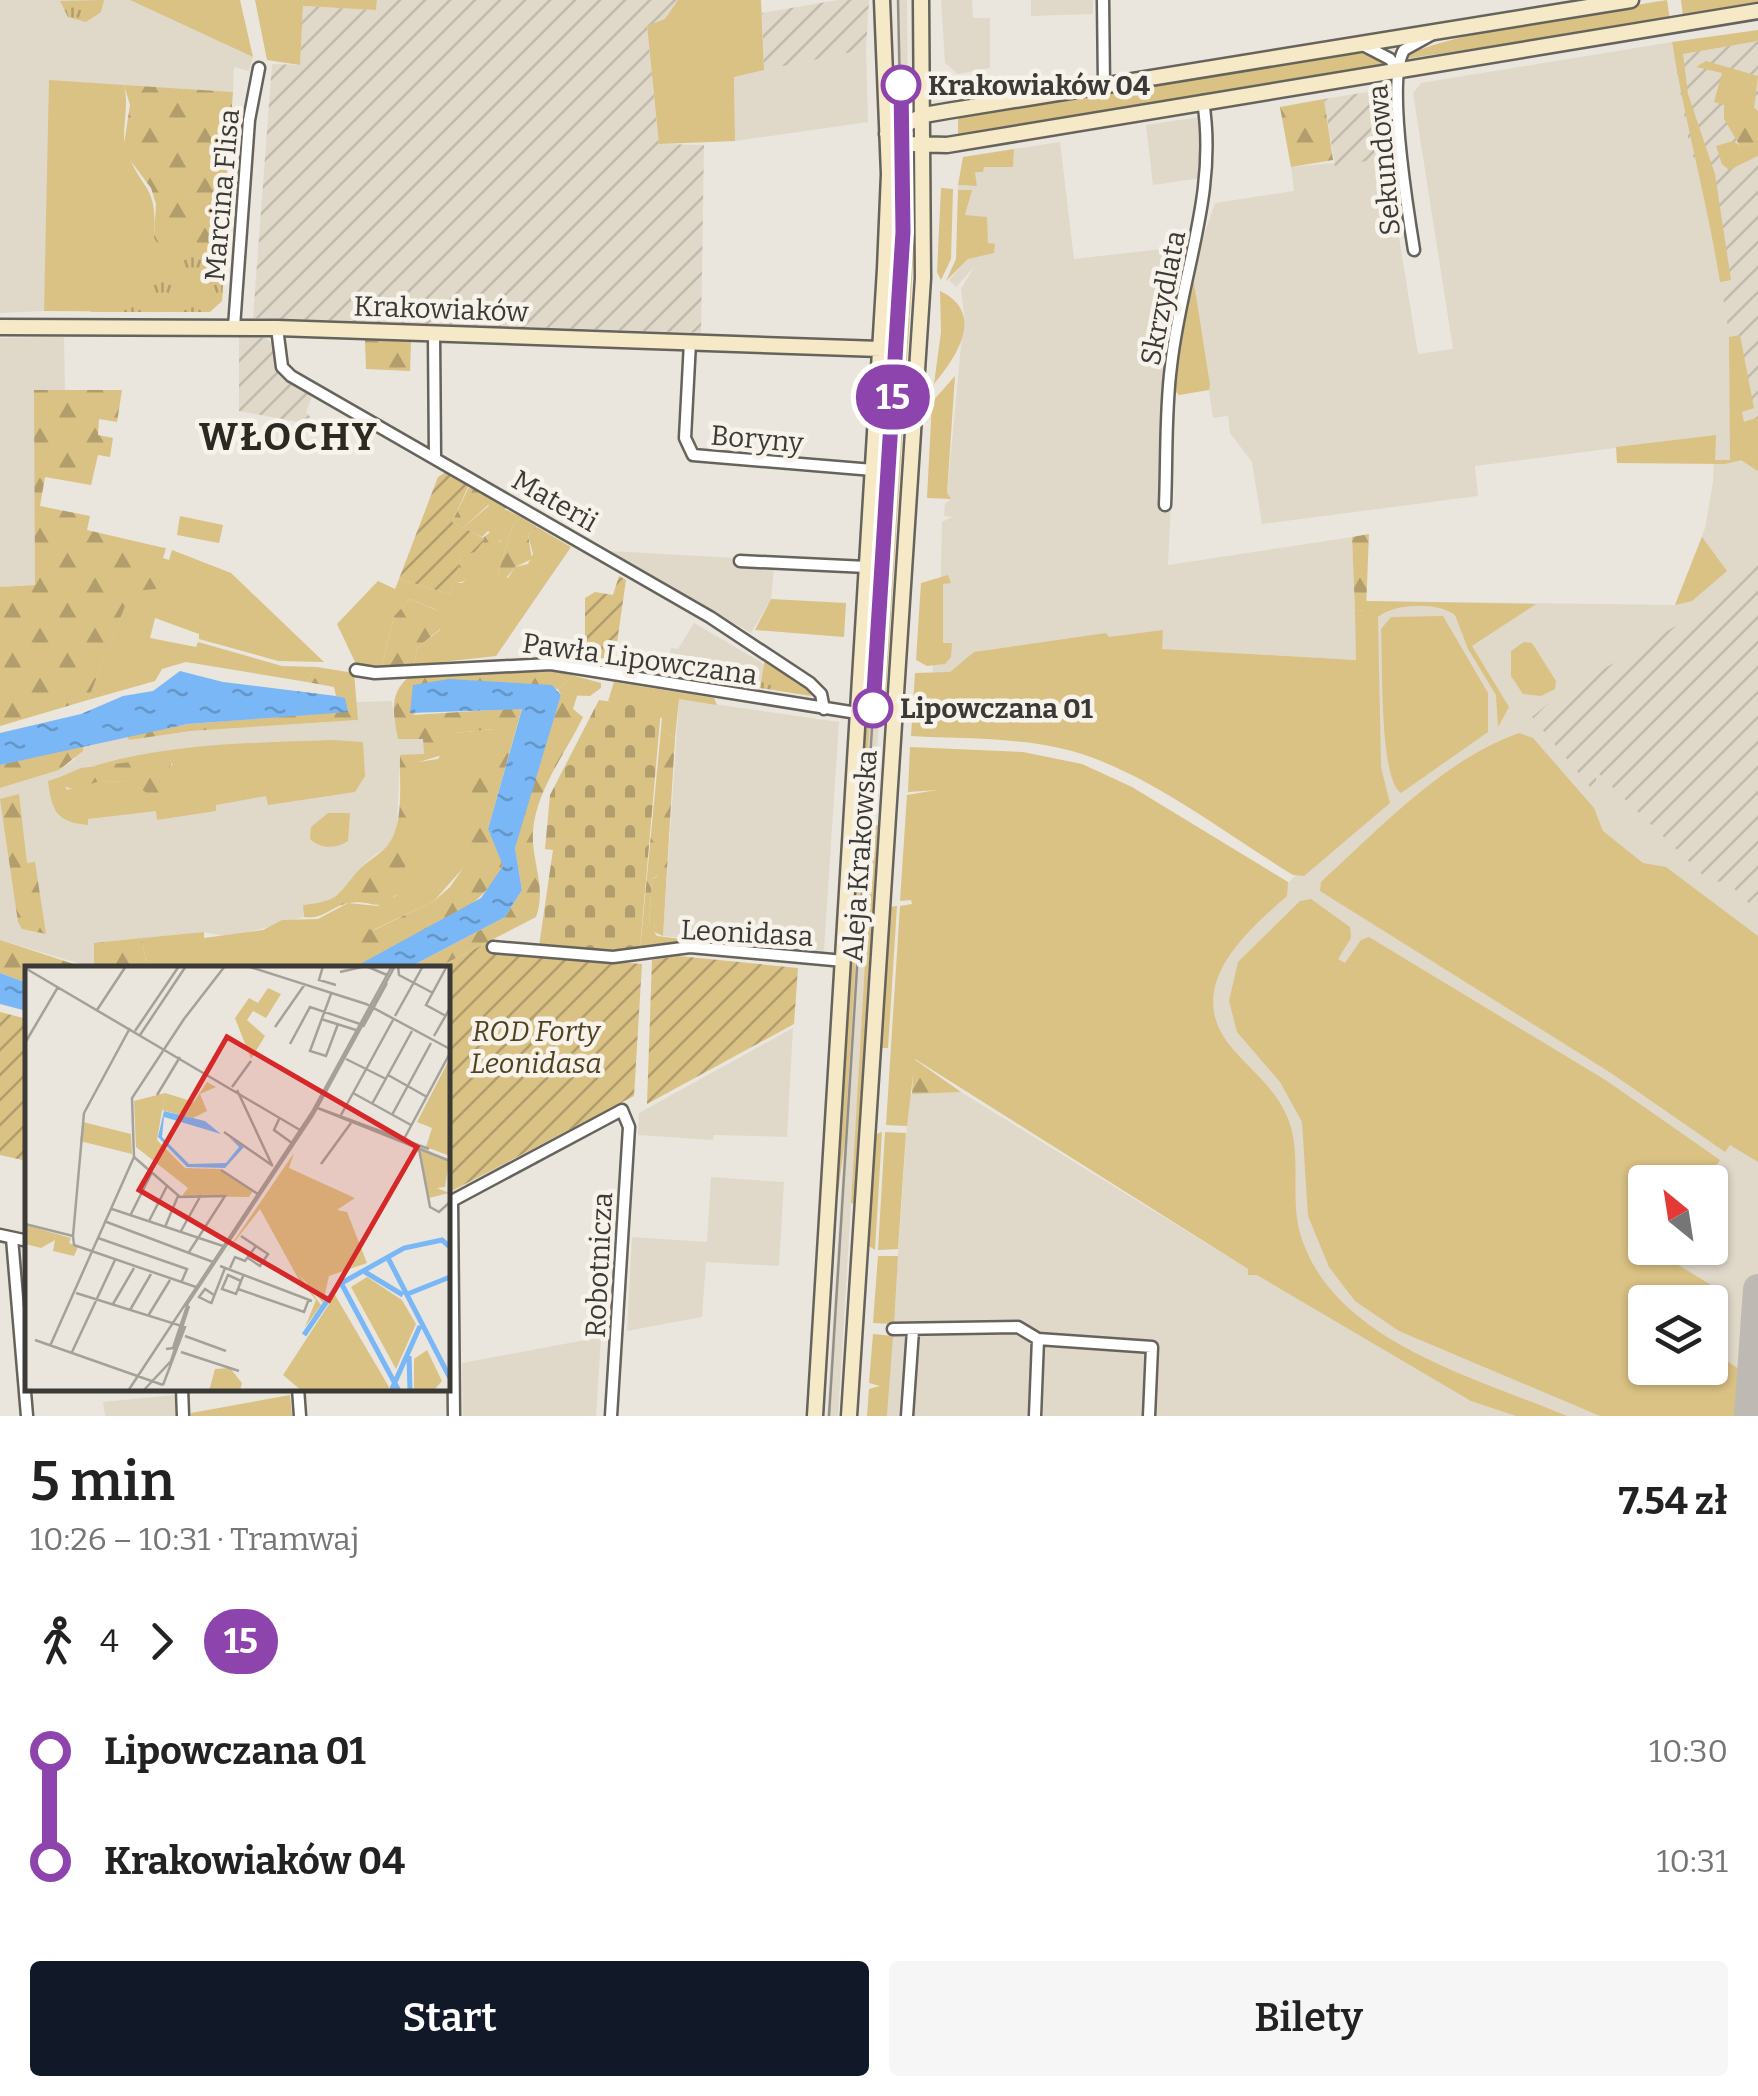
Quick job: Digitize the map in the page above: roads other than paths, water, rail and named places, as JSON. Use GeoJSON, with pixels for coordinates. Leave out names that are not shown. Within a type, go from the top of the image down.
{"type":"FeatureCollection","features":[{"type":"Feature","properties":{"kind":"main road","name":"Aleja Krakowska"},"geometry":{"type":"LineString","coordinates":[[815,1416],[880,349],[887,134],[882,0]]}},
{"type":"Feature","properties":{"kind":"main road","name":"Aleja Krakowska"},"geometry":{"type":"LineString","coordinates":[[849,1416],[922,290],[921,0]]}},
{"type":"Feature","properties":{"kind":"main road"},"geometry":{"type":"LineString","coordinates":[[887,134],[924,115],[1630,0]]}},
{"type":"Feature","properties":{"kind":"main road"},"geometry":{"type":"LineString","coordinates":[[887,134],[902,142],[924,145],[1758,11]]}},
{"type":"Feature","properties":{"kind":"main road","name":"Krakowiaków"},"geometry":{"type":"LineString","coordinates":[[0,327],[277,328],[880,349]]}},
{"type":"Feature","properties":{"kind":"street"},"geometry":{"type":"LineString","coordinates":[[1103,0],[1104,86]]}},
{"type":"Feature","properties":{"kind":"street","name":"Sekundowa"},"geometry":{"type":"LineString","coordinates":[[1414,250],[1403,182],[1398,70],[1404,50],[1441,30]]}},
{"type":"Feature","properties":{"kind":"street"},"geometry":{"type":"LineString","coordinates":[[1361,44],[1390,60],[1398,70]]}},
{"type":"Feature","properties":{"kind":"street","name":"Marcina Flisa"},"geometry":{"type":"LineString","coordinates":[[234,327],[248,120],[259,68]]}},
{"type":"Feature","properties":{"kind":"street","name":"Skrzydlata"},"geometry":{"type":"LineString","coordinates":[[1165,505],[1170,368],[1206,192],[1210,150],[1202,101]]}},
{"type":"Feature","properties":{"kind":"street","name":"Materii"},"geometry":{"type":"LineString","coordinates":[[277,328],[286,373],[715,620],[810,683],[821,694],[824,709]]}},
{"type":"Feature","properties":{"kind":"street"},"geometry":{"type":"LineString","coordinates":[[434,334],[434,458]]}},
{"type":"Feature","properties":{"kind":"street","name":"Boryny"},"geometry":{"type":"LineString","coordinates":[[690,342],[686,438],[693,455],[873,470]]}},
{"type":"Feature","properties":{"kind":"street"},"geometry":{"type":"LineString","coordinates":[[740,561],[867,568]]}},
{"type":"Feature","properties":{"kind":"street","name":"Pawła Lipowczana"},"geometry":{"type":"LineString","coordinates":[[356,670],[375,674],[551,664],[857,713]]}},
{"type":"Feature","properties":{"kind":"street","name":"Leonidasa"},"geometry":{"type":"LineString","coordinates":[[492,947],[584,956],[648,955],[690,947],[844,962]]}},
{"type":"Feature","properties":{"kind":"street","name":"Robotnicza"},"geometry":{"type":"LineString","coordinates":[[450,1202],[622,1110],[630,1127],[611,1416]]}},
{"type":"Feature","properties":{"kind":"street"},"geometry":{"type":"LineString","coordinates":[[450,1202],[454,1416]]}},
{"type":"Feature","properties":{"kind":"street"},"geometry":{"type":"LineString","coordinates":[[6,1236],[26,1416]]}},
{"type":"Feature","properties":{"kind":"street"},"geometry":{"type":"LineString","coordinates":[[893,1329],[1018,1327],[1038,1340],[1152,1347],[1148,1416]]}},
{"type":"Feature","properties":{"kind":"street"},"geometry":{"type":"LineString","coordinates":[[907,1416],[913,1330]]}},
{"type":"Feature","properties":{"kind":"street"},"geometry":{"type":"LineString","coordinates":[[1035,1416],[1038,1340]]}},
{"type":"Feature","properties":{"kind":"street"},"geometry":{"type":"LineString","coordinates":[[182,1391],[183,1416]]}},
{"type":"Feature","properties":{"kind":"street"},"geometry":{"type":"LineString","coordinates":[[298,1391],[300,1416]]}},
{"type":"Feature","properties":{"kind":"water"},"geometry":{"type":"Polygon","coordinates":[[[180,671],[223,682],[345,698],[348,712],[188,724],[0,765],[0,733],[81,714],[123,696],[153,691],[180,671]]]}},
{"type":"Feature","properties":{"kind":"water"},"geometry":{"type":"Polygon","coordinates":[[[449,679],[552,685],[561,695],[515,848],[522,890],[505,917],[412,966],[357,966],[481,898],[503,866],[488,829],[522,709],[410,713],[413,685],[449,679]]]}},
{"type":"Feature","properties":{"kind":"water"},"geometry":{"type":"Polygon","coordinates":[[[0,973],[25,982],[25,1010],[0,1004],[0,973]]]}},
{"type":"Feature","properties":{"kind":"tram line"},"geometry":{"type":"LineString","coordinates":[[829,1416],[903,232],[898,0]]}},
{"type":"Feature","properties":{"kind":"tram line","name":"15"},"geometry":{"type":"LineString","coordinates":[[873,708],[903,232],[901,85]]}},
{"type":"Feature","properties":{"kind":"place","name":"Krakowiaków 04"},"geometry":{"type":"Point","coordinates":[901,85]}},
{"type":"Feature","properties":{"kind":"place","name":"Lipowczana 01"},"geometry":{"type":"Point","coordinates":[873,708]}},
{"type":"Feature","properties":{"kind":"district","name":"WŁOCHY"},"geometry":{"type":"Point","coordinates":[289,437]}},
{"type":"Feature","properties":{"kind":"park label","name":"ROD Forty Leonidasa"},"geometry":{"type":"Point","coordinates":[536,1047]}}]}
